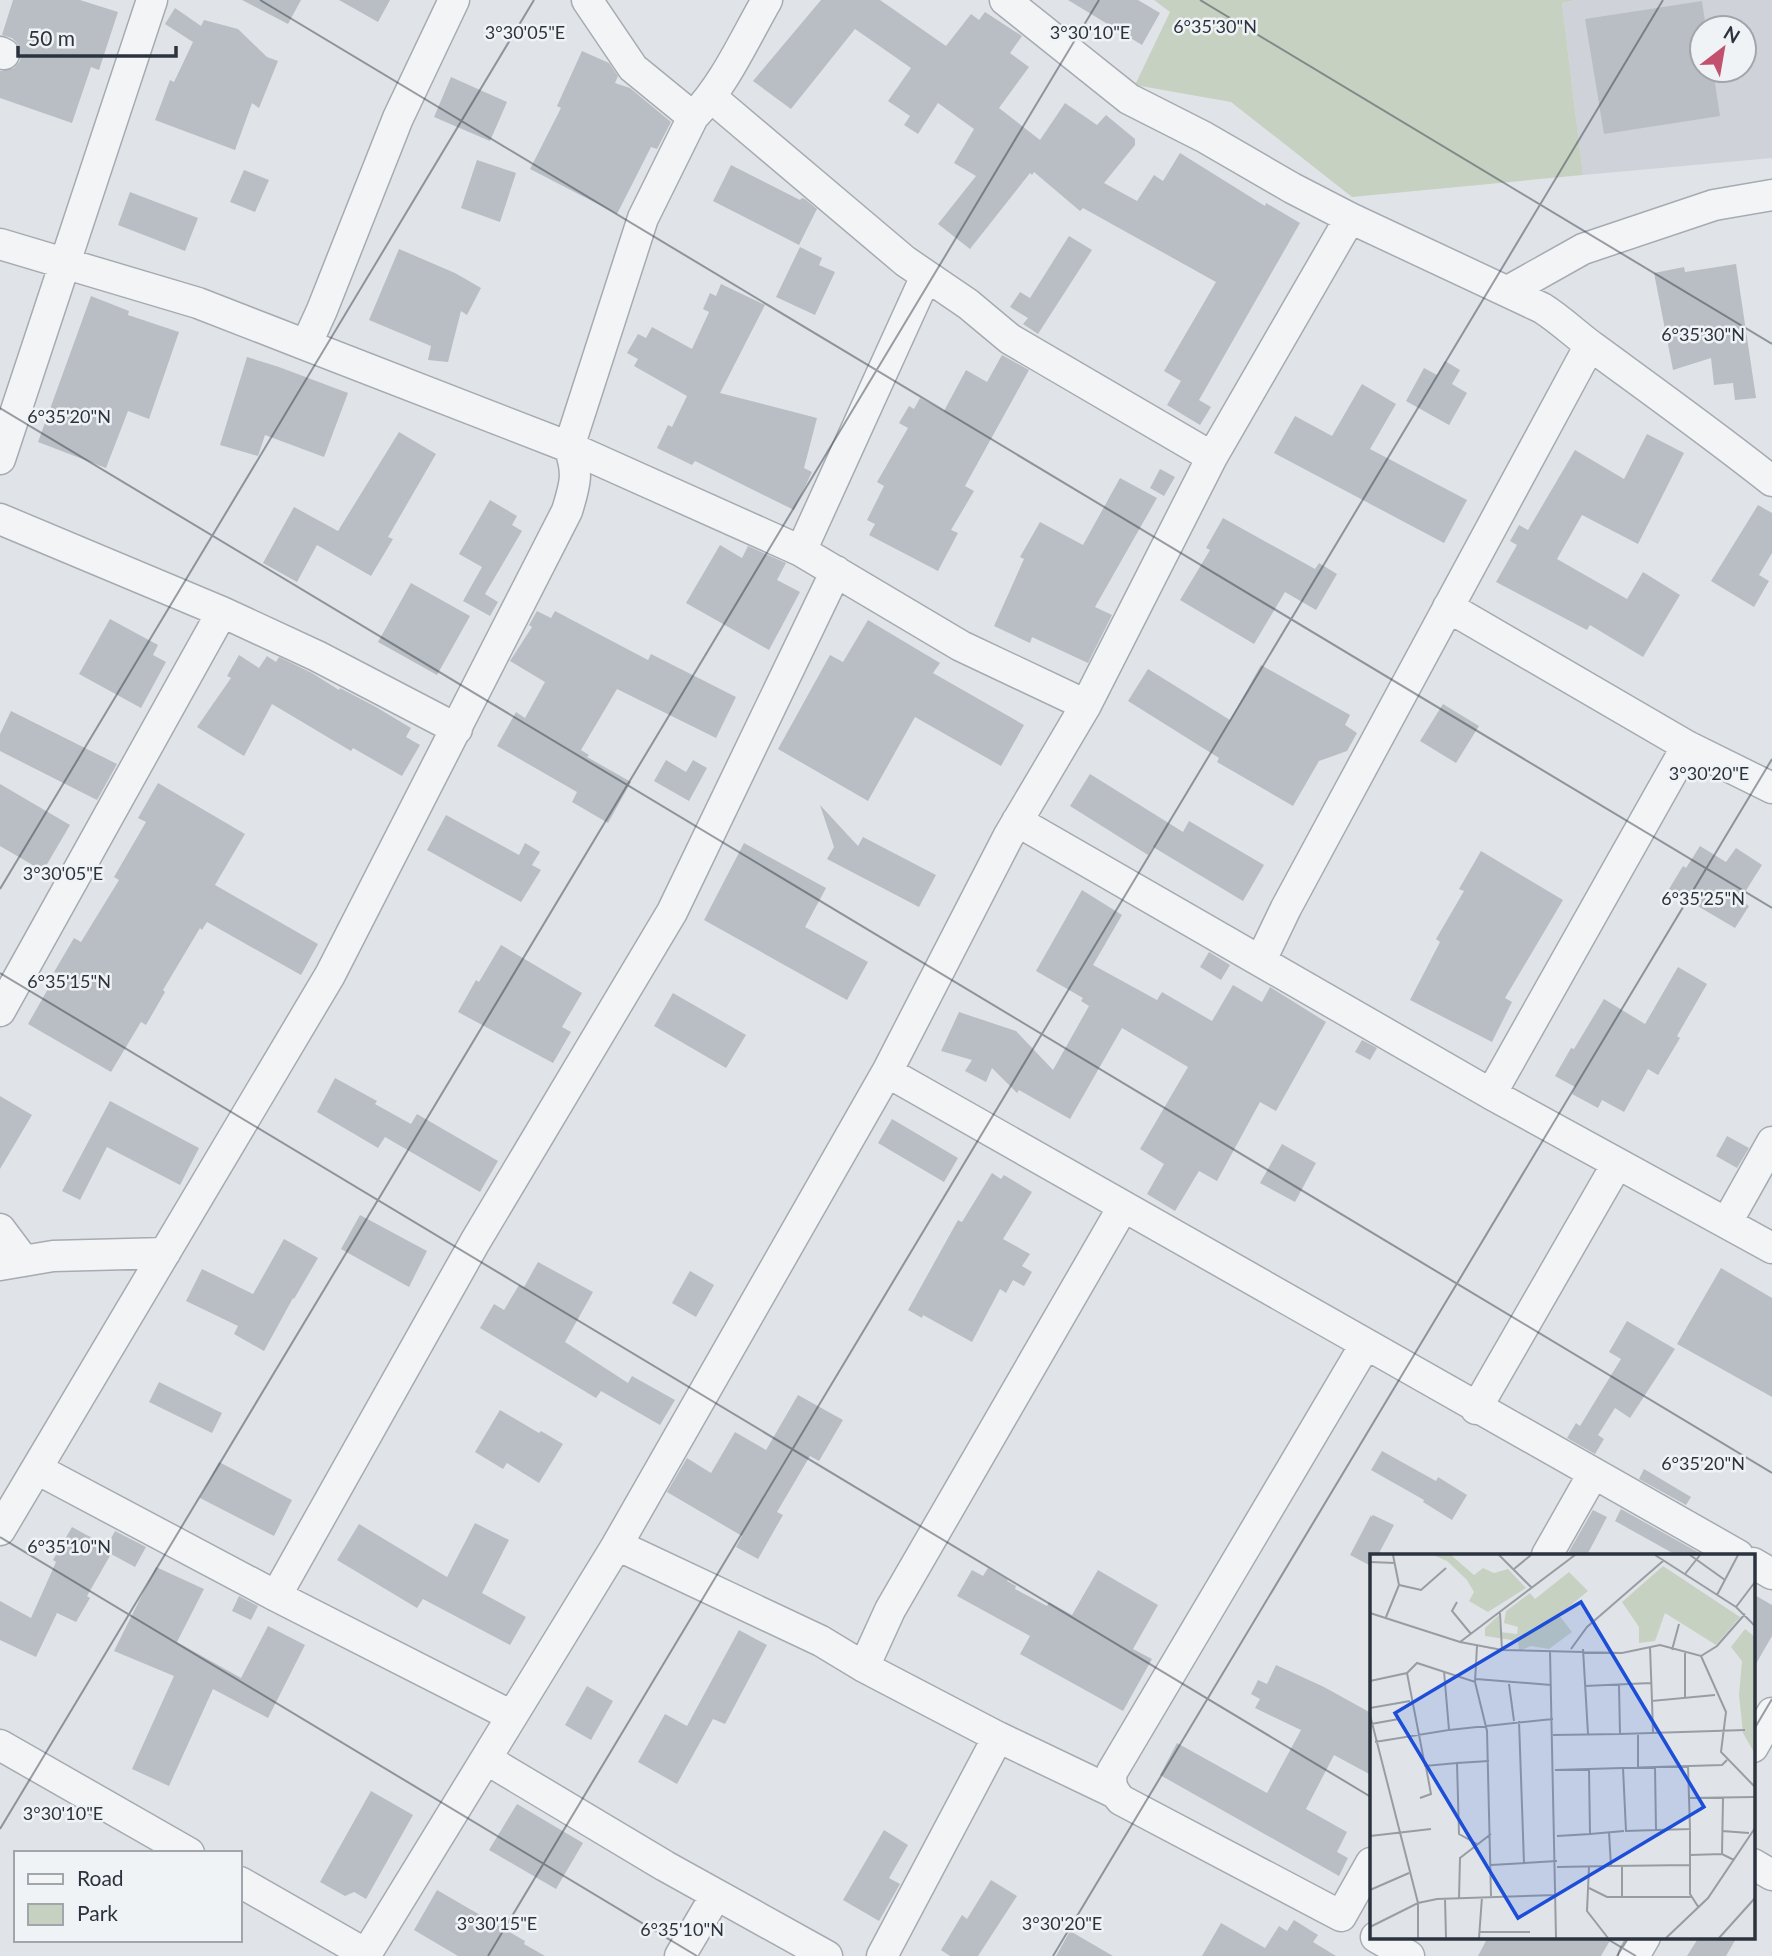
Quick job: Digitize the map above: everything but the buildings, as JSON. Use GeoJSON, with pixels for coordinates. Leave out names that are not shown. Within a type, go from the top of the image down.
{"type":"FeatureCollection","features":[{"type":"Feature","properties":{"kind":"street"},"geometry":{"type":"LineString","coordinates":[[0,458],[152,0]]}},
{"type":"Feature","properties":{"kind":"street"},"geometry":{"type":"LineString","coordinates":[[306,345],[398,118],[454,0]]}},
{"type":"Feature","properties":{"kind":"street"},"geometry":{"type":"LineString","coordinates":[[587,0],[633,68],[702,107],[968,304],[1010,339],[1212,457]]}},
{"type":"Feature","properties":{"kind":"street"},"geometry":{"type":"LineString","coordinates":[[0,1530],[330,975],[567,511],[575,485],[576,467],[569,447],[643,218],[702,107],[767,0]]}},
{"type":"Feature","properties":{"kind":"street"},"geometry":{"type":"LineString","coordinates":[[1014,3],[1129,99],[1350,218],[1508,291],[1558,318],[1772,481]]}},
{"type":"Feature","properties":{"kind":"street"},"geometry":{"type":"LineString","coordinates":[[1508,291],[1583,249],[1714,205],[1772,195]]}},
{"type":"Feature","properties":{"kind":"street"},"geometry":{"type":"LineString","coordinates":[[242,1882],[366,1955],[617,1545],[887,1072],[1017,821],[1086,705],[1212,457],[1350,218]]}},
{"type":"Feature","properties":{"kind":"street"},"geometry":{"type":"LineString","coordinates":[[0,244],[198,303],[569,447],[801,551],[961,646],[1086,705]]}},
{"type":"Feature","properties":{"kind":"street"},"geometry":{"type":"LineString","coordinates":[[801,551],[926,275]]}},
{"type":"Feature","properties":{"kind":"street"},"geometry":{"type":"LineString","coordinates":[[1261,960],[1286,908],[1590,345]]}},
{"type":"Feature","properties":{"kind":"street"},"geometry":{"type":"LineString","coordinates":[[0,519],[222,612],[317,656],[457,729]]}},
{"type":"Feature","properties":{"kind":"street"},"geometry":{"type":"LineString","coordinates":[[276,1596],[475,1242],[672,912],[836,572]]}},
{"type":"Feature","properties":{"kind":"street"},"geometry":{"type":"LineString","coordinates":[[1448,607],[1687,746],[1772,788]]}},
{"type":"Feature","properties":{"kind":"street"},"geometry":{"type":"LineString","coordinates":[[0,1011],[222,612]]}},
{"type":"Feature","properties":{"kind":"street"},"geometry":{"type":"LineString","coordinates":[[1492,1094],[1687,746]]}},
{"type":"Feature","properties":{"kind":"street"},"geometry":{"type":"LineString","coordinates":[[1017,821],[1492,1094],[1772,1248]]}},
{"type":"Feature","properties":{"kind":"street"},"geometry":{"type":"LineString","coordinates":[[887,1072],[1476,1409],[1736,1554]]}},
{"type":"Feature","properties":{"kind":"street"},"geometry":{"type":"LineString","coordinates":[[1727,1222],[1772,1142]]}},
{"type":"Feature","properties":{"kind":"street"},"geometry":{"type":"LineString","coordinates":[[1476,1409],[1617,1164]]}},
{"type":"Feature","properties":{"kind":"street"},"geometry":{"type":"LineString","coordinates":[[864,1667],[890,1610],[1123,1207]]}},
{"type":"Feature","properties":{"kind":"street"},"geometry":{"type":"LineString","coordinates":[[0,1229],[12,1263],[53,1256],[165,1253]]}},
{"type":"Feature","properties":{"kind":"street"},"geometry":{"type":"LineString","coordinates":[[1113,1792],[1110,1783],[1112,1772],[1365,1345]]}},
{"type":"Feature","properties":{"kind":"street"},"geometry":{"type":"LineString","coordinates":[[37,1469],[276,1596],[512,1716]]}},
{"type":"Feature","properties":{"kind":"street"},"geometry":{"type":"LineString","coordinates":[[1548,1554],[1593,1474]]}},
{"type":"Feature","properties":{"kind":"street"},"geometry":{"type":"LineString","coordinates":[[617,1545],[821,1642],[998,1737],[1113,1792],[1121,1800],[1370,1933]]}},
{"type":"Feature","properties":{"kind":"street"},"geometry":{"type":"LineString","coordinates":[[1754,1564],[1772,1574]]}},
{"type":"Feature","properties":{"kind":"street"},"geometry":{"type":"LineString","coordinates":[[1754,1745],[1772,1713]]}},
{"type":"Feature","properties":{"kind":"street"},"geometry":{"type":"LineString","coordinates":[[882,1956],[998,1737]]}},
{"type":"Feature","properties":{"kind":"street"},"geometry":{"type":"LineString","coordinates":[[0,1745],[186,1851]]}},
{"type":"Feature","properties":{"kind":"street"},"geometry":{"type":"LineString","coordinates":[[486,1759],[716,1895],[827,1956]]}},
{"type":"Feature","properties":{"kind":"street"},"geometry":{"type":"LineString","coordinates":[[1341,1916],[1370,1865]]}},
{"type":"Feature","properties":{"kind":"street"},"geometry":{"type":"LineString","coordinates":[[1754,1865],[1772,1875]]}},
{"type":"Feature","properties":{"kind":"street"},"geometry":{"type":"LineString","coordinates":[[680,1956],[716,1895]]}},
{"type":"Feature","properties":{"kind":"street"},"geometry":{"type":"LineString","coordinates":[[1378,1938],[1409,1956]]}},
{"type":"Feature","properties":{"kind":"street"},"geometry":{"type":"LineString","coordinates":[[1634,1956],[1644,1938]]}},
{"type":"Feature","properties":{"kind":"shaded area"},"geometry":{"type":"Polygon","coordinates":[[[1577,0],[1772,0],[1772,158],[1583,175],[1562,3],[1577,0]]]}},
{"type":"Feature","properties":{"kind":"green space"},"geometry":{"type":"Polygon","coordinates":[[[1154,0],[1577,0],[1562,3],[1583,175],[1352,197],[1231,102],[1135,85],[1170,12],[1154,0]]]}}]}
